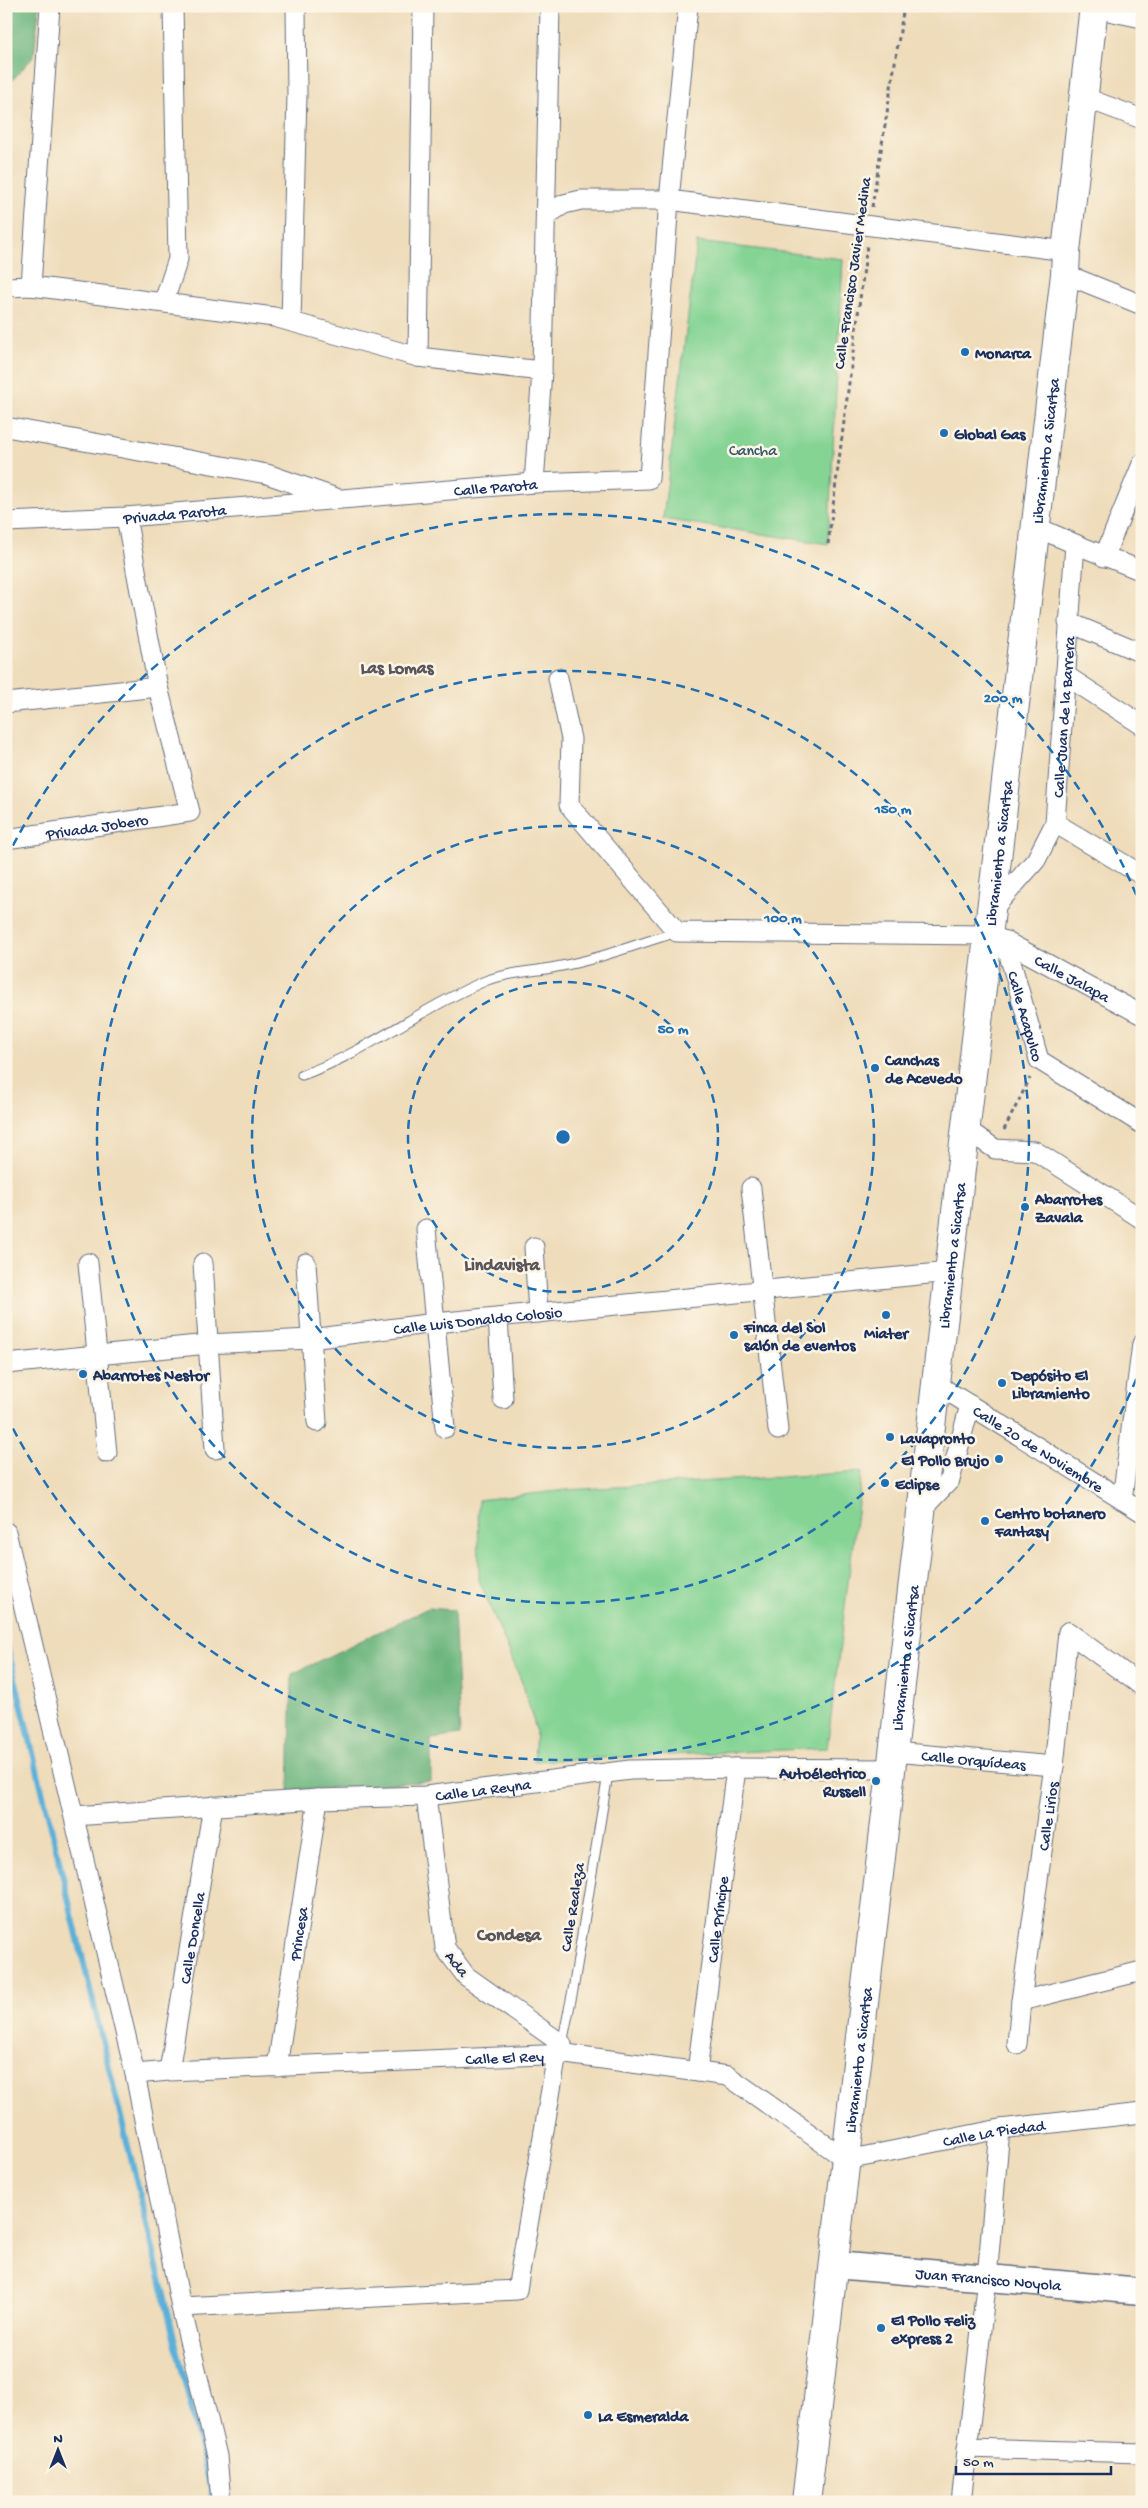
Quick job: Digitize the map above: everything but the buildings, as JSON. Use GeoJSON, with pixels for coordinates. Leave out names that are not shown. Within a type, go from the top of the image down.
{"type":"FeatureCollection","features":[{"type":"Feature","properties":{"kind":"main road","name":"Libramiento a Sicartsa"},"geometry":{"type":"LineString","coordinates":[[806,2502],[966,1128],[994,929],[1036,527],[1094,7]]}},
{"type":"Feature","properties":{"kind":"street"},"geometry":{"type":"LineString","coordinates":[[31,286],[50,6]]}},
{"type":"Feature","properties":{"kind":"street"},"geometry":{"type":"LineString","coordinates":[[164,302],[178,260],[173,6]]}},
{"type":"Feature","properties":{"kind":"street"},"geometry":{"type":"LineString","coordinates":[[291,321],[297,95],[296,6]]}},
{"type":"Feature","properties":{"kind":"street"},"geometry":{"type":"LineString","coordinates":[[418,357],[423,6]]}},
{"type":"Feature","properties":{"kind":"street"},"geometry":{"type":"LineString","coordinates":[[534,483],[542,371],[547,215],[550,6]]}},
{"type":"Feature","properties":{"kind":"street"},"geometry":{"type":"LineString","coordinates":[[669,200],[688,6]]}},
{"type":"Feature","properties":{"kind":"street"},"geometry":{"type":"LineString","coordinates":[[1094,7],[1142,18]]}},
{"type":"Feature","properties":{"kind":"street"},"geometry":{"type":"LineString","coordinates":[[1084,97],[1142,119]]}},
{"type":"Feature","properties":{"kind":"street"},"geometry":{"type":"LineString","coordinates":[[547,215],[564,204],[580,200],[669,200],[869,225],[1066,262],[1142,305]]}},
{"type":"Feature","properties":{"kind":"street","name":"Calle Parota"},"geometry":{"type":"LineString","coordinates":[[342,500],[534,483],[649,479],[669,200]]}},
{"type":"Feature","properties":{"kind":"street"},"geometry":{"type":"LineString","coordinates":[[6,286],[31,286],[164,302],[291,321],[418,357],[542,371]]}},
{"type":"Feature","properties":{"kind":"street"},"geometry":{"type":"LineString","coordinates":[[6,427],[267,474],[342,500]]}},
{"type":"Feature","properties":{"kind":"street"},"geometry":{"type":"LineString","coordinates":[[1104,557],[1142,464]]}},
{"type":"Feature","properties":{"kind":"street","name":"Privada Parota"},"geometry":{"type":"LineString","coordinates":[[6,522],[126,517],[342,500]]}},
{"type":"Feature","properties":{"kind":"street"},"geometry":{"type":"LineString","coordinates":[[6,703],[158,687],[126,517]]}},
{"type":"Feature","properties":{"kind":"street"},"geometry":{"type":"LineString","coordinates":[[1036,527],[1104,557],[1142,571]]}},
{"type":"Feature","properties":{"kind":"street","name":"Calle Juan de la Barrera"},"geometry":{"type":"LineString","coordinates":[[994,929],[1056,823],[1068,622],[1075,544]]}},
{"type":"Feature","properties":{"kind":"street"},"geometry":{"type":"LineString","coordinates":[[1068,622],[1142,653]]}},
{"type":"Feature","properties":{"kind":"street"},"geometry":{"type":"LineString","coordinates":[[1065,675],[1142,725]]}},
{"type":"Feature","properties":{"kind":"street"},"geometry":{"type":"LineString","coordinates":[[558,678],[571,739],[569,805],[677,932],[994,929]]}},
{"type":"Feature","properties":{"kind":"street","name":"Privada Jobero"},"geometry":{"type":"LineString","coordinates":[[6,839],[190,812],[158,687]]}},
{"type":"Feature","properties":{"kind":"street"},"geometry":{"type":"LineString","coordinates":[[1056,823],[1142,875]]}},
{"type":"Feature","properties":{"kind":"street","name":"Calle Jalapa"},"geometry":{"type":"LineString","coordinates":[[994,929],[1142,1015]]}},
{"type":"Feature","properties":{"kind":"street","name":"Calle Acapulco"},"geometry":{"type":"LineString","coordinates":[[994,929],[1039,1060],[1141,1121]]}},
{"type":"Feature","properties":{"kind":"street"},"geometry":{"type":"LineString","coordinates":[[966,1128],[994,1148],[1035,1151],[1142,1219]]}},
{"type":"Feature","properties":{"kind":"street"},"geometry":{"type":"LineString","coordinates":[[751,1188],[778,1430]]}},
{"type":"Feature","properties":{"kind":"street"},"geometry":{"type":"LineString","coordinates":[[426,1229],[445,1428]]}},
{"type":"Feature","properties":{"kind":"street"},"geometry":{"type":"LineString","coordinates":[[534,1247],[538,1313]]}},
{"type":"Feature","properties":{"kind":"street"},"geometry":{"type":"LineString","coordinates":[[88,1263],[107,1454]]}},
{"type":"Feature","properties":{"kind":"street"},"geometry":{"type":"LineString","coordinates":[[203,1263],[215,1449]]}},
{"type":"Feature","properties":{"kind":"street"},"geometry":{"type":"LineString","coordinates":[[306,1263],[317,1422]]}},
{"type":"Feature","properties":{"kind":"street","name":"Calle Luis Donaldo Colosio"},"geometry":{"type":"LineString","coordinates":[[6,1364],[208,1344],[310,1338],[435,1323],[949,1272]]}},
{"type":"Feature","properties":{"kind":"street"},"geometry":{"type":"LineString","coordinates":[[498,1317],[503,1399]]}},
{"type":"Feature","properties":{"kind":"street"},"geometry":{"type":"LineString","coordinates":[[1122,1500],[1141,1356]]}},
{"type":"Feature","properties":{"kind":"street","name":"Calle 20 de Noviembre"},"geometry":{"type":"LineString","coordinates":[[936,1384],[1142,1512]]}},
{"type":"Feature","properties":{"kind":"street"},"geometry":{"type":"LineString","coordinates":[[922,1508],[950,1480],[970,1405]]}},
{"type":"Feature","properties":{"kind":"street"},"geometry":{"type":"LineString","coordinates":[[6,1532],[135,2074],[181,2307],[217,2456],[221,2502]]}},
{"type":"Feature","properties":{"kind":"street","name":"Calle Lirios"},"geometry":{"type":"LineString","coordinates":[[1017,2044],[1021,2001],[1054,1766],[1068,1632],[1142,1686]]}},
{"type":"Feature","properties":{"kind":"street","name":"Calle Orquídeas"},"geometry":{"type":"LineString","coordinates":[[893,1760],[1054,1766]]}},
{"type":"Feature","properties":{"kind":"street","name":"Calle La Reyna"},"geometry":{"type":"LineString","coordinates":[[74,1816],[318,1799],[426,1796],[630,1770],[736,1768],[893,1760]]}},
{"type":"Feature","properties":{"kind":"street","name":"Calle Príncipe"},"geometry":{"type":"LineString","coordinates":[[697,2072],[736,1768]]}},
{"type":"Feature","properties":{"kind":"street","name":"Ada"},"geometry":{"type":"LineString","coordinates":[[426,1796],[445,1948],[466,1976],[560,2049]]}},
{"type":"Feature","properties":{"kind":"street","name":"Princesa"},"geometry":{"type":"LineString","coordinates":[[277,2067],[318,1799]]}},
{"type":"Feature","properties":{"kind":"street","name":"Calle Doncella"},"geometry":{"type":"LineString","coordinates":[[169,2071],[213,1806]]}},
{"type":"Feature","properties":{"kind":"street"},"geometry":{"type":"LineString","coordinates":[[1021,2001],[1142,1970]]}},
{"type":"Feature","properties":{"kind":"street"},"geometry":{"type":"LineString","coordinates":[[181,2307],[517,2290],[560,2049]]}},
{"type":"Feature","properties":{"kind":"street","name":"Calle El Rey"},"geometry":{"type":"LineString","coordinates":[[135,2074],[560,2049],[728,2076],[847,2160]]}},
{"type":"Feature","properties":{"kind":"street","name":"Calle La Piedad"},"geometry":{"type":"LineString","coordinates":[[847,2160],[1000,2129],[1142,2113]]}},
{"type":"Feature","properties":{"kind":"street"},"geometry":{"type":"LineString","coordinates":[[961,2502],[987,2278],[1000,2129]]}},
{"type":"Feature","properties":{"kind":"street","name":"Juan Francisco Noyola"},"geometry":{"type":"LineString","coordinates":[[834,2265],[1142,2291]]}},
{"type":"Feature","properties":{"kind":"street"},"geometry":{"type":"LineString","coordinates":[[967,2448],[1142,2453]]}},
{"type":"Feature","properties":{"kind":"lane"},"geometry":{"type":"LineString","coordinates":[[302,1075],[344,1059],[450,996],[487,980],[520,972],[557,967],[677,932]]}},
{"type":"Feature","properties":{"kind":"lane","name":"Calle Realeza"},"geometry":{"type":"LineString","coordinates":[[560,2049],[573,1990],[608,1774]]}},
{"type":"Feature","properties":{"kind":"path","name":"Calle Francisco Javier Medina"},"geometry":{"type":"LineString","coordinates":[[828,544],[869,225],[904,6]]}},
{"type":"Feature","properties":{"kind":"path"},"geometry":{"type":"LineString","coordinates":[[994,1148],[1039,1060]]}},
{"type":"Feature","properties":{"kind":"green space"},"geometry":{"type":"Polygon","coordinates":[[[6,6],[39,6],[34,56],[6,87],[6,6]]]}},
{"type":"Feature","properties":{"kind":"green space","name":"Cancha"},"geometry":{"type":"Polygon","coordinates":[[[697,242],[843,259],[828,544],[663,519],[697,242]]]}},
{"type":"Feature","properties":{"kind":"green space"},"geometry":{"type":"Polygon","coordinates":[[[862,1472],[827,1748],[534,1761],[536,1730],[523,1685],[479,1580],[478,1500],[566,1490],[862,1472]]]}},
{"type":"Feature","properties":{"kind":"green space"},"geometry":{"type":"Polygon","coordinates":[[[428,1608],[454,1610],[460,1735],[431,1739],[431,1781],[289,1791],[292,1674],[428,1608]]]}},
{"type":"Feature","properties":{"kind":"waterway"},"geometry":{"type":"LineString","coordinates":[[6,1641],[211,2490],[211,2502]]}},
{"type":"Feature","properties":{"kind":"place","name":"Monarca"},"geometry":{"type":"Point","coordinates":[965,352]}},
{"type":"Feature","properties":{"kind":"place","name":"Global Gas"},"geometry":{"type":"Point","coordinates":[944,433]}},
{"type":"Feature","properties":{"kind":"place","name":"Canchas de Acevedo"},"geometry":{"type":"Point","coordinates":[875,1068]}},
{"type":"Feature","properties":{"kind":"place","name":"Abarrotes Zavala"},"geometry":{"type":"Point","coordinates":[1025,1207]}},
{"type":"Feature","properties":{"kind":"place","name":"Miater"},"geometry":{"type":"Point","coordinates":[886,1315]}},
{"type":"Feature","properties":{"kind":"place","name":"Finca del Sol salón de eventos"},"geometry":{"type":"Point","coordinates":[734,1335]}},
{"type":"Feature","properties":{"kind":"place","name":"Abarrotes Nestor"},"geometry":{"type":"Point","coordinates":[83,1374]}},
{"type":"Feature","properties":{"kind":"place","name":"Depósito El Libramiento"},"geometry":{"type":"Point","coordinates":[1002,1383]}},
{"type":"Feature","properties":{"kind":"place","name":"Lavapronto"},"geometry":{"type":"Point","coordinates":[890,1437]}},
{"type":"Feature","properties":{"kind":"place","name":"El Pollo Brujo"},"geometry":{"type":"Point","coordinates":[999,1459]}},
{"type":"Feature","properties":{"kind":"place","name":"Eclipse"},"geometry":{"type":"Point","coordinates":[885,1483]}},
{"type":"Feature","properties":{"kind":"place","name":"Centro botanero Fantasy"},"geometry":{"type":"Point","coordinates":[985,1521]}},
{"type":"Feature","properties":{"kind":"place","name":"Autoélectrico Russell"},"geometry":{"type":"Point","coordinates":[876,1781]}},
{"type":"Feature","properties":{"kind":"place","name":"El Pollo Feliz express 2"},"geometry":{"type":"Point","coordinates":[881,2328]}},
{"type":"Feature","properties":{"kind":"place","name":"La Esmeralda"},"geometry":{"type":"Point","coordinates":[588,2415]}},
{"type":"Feature","properties":{"kind":"district","name":"Las Lomas"},"geometry":{"type":"Point","coordinates":[397,667]}},
{"type":"Feature","properties":{"kind":"district","name":"Lindavista"},"geometry":{"type":"Point","coordinates":[502,1264]}},
{"type":"Feature","properties":{"kind":"district","name":"Condesa"},"geometry":{"type":"Point","coordinates":[509,1934]}}]}
